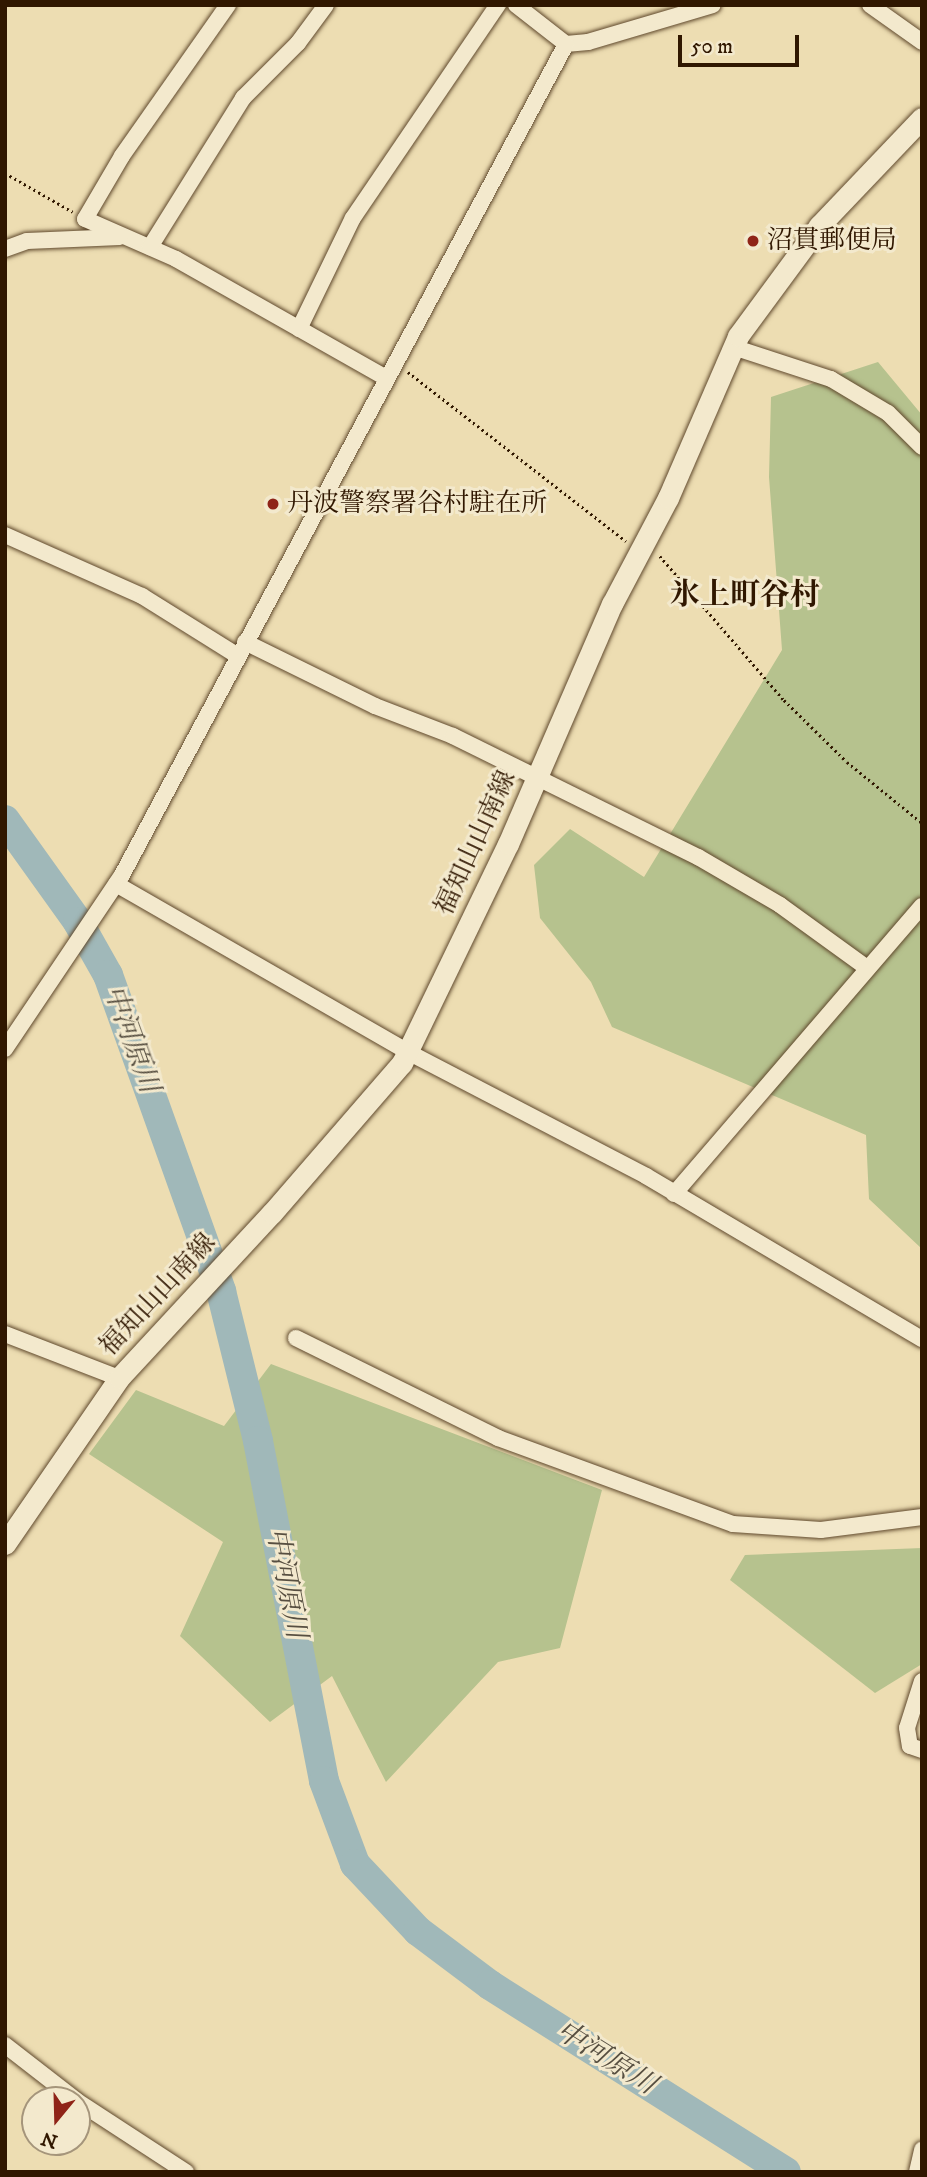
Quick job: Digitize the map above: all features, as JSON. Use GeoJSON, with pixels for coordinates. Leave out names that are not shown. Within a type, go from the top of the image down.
{"type":"FeatureCollection","features":[{"type":"Feature","properties":{"kind":"main road","name":"福知山山南線"},"geometry":{"type":"LineString","coordinates":[[5,1544],[119,1378],[253,1234],[408,1052],[536,781],[733,347],[819,226],[922,118]]}},
{"type":"Feature","properties":{"kind":"street"},"geometry":{"type":"LineString","coordinates":[[228,5],[130,145],[85,219],[150,247],[386,378]]}},
{"type":"Feature","properties":{"kind":"street"},"geometry":{"type":"LineString","coordinates":[[150,247],[243,98],[298,43],[326,5]]}},
{"type":"Feature","properties":{"kind":"street"},"geometry":{"type":"LineString","coordinates":[[299,329],[353,218],[498,5]]}},
{"type":"Feature","properties":{"kind":"street"},"geometry":{"type":"LineString","coordinates":[[516,5],[566,44],[588,42],[713,5]]}},
{"type":"Feature","properties":{"kind":"street"},"geometry":{"type":"LineString","coordinates":[[870,5],[922,42]]}},
{"type":"Feature","properties":{"kind":"street"},"geometry":{"type":"LineString","coordinates":[[5,1049],[116,884],[566,44]]}},
{"type":"Feature","properties":{"kind":"street"},"geometry":{"type":"LineString","coordinates":[[5,249],[27,241],[126,237]]}},
{"type":"Feature","properties":{"kind":"street"},"geometry":{"type":"LineString","coordinates":[[733,347],[831,379],[888,413],[922,447]]}},
{"type":"Feature","properties":{"kind":"street"},"geometry":{"type":"LineString","coordinates":[[5,535],[142,596],[242,649],[453,736],[536,781],[741,880],[867,968]]}},
{"type":"Feature","properties":{"kind":"street"},"geometry":{"type":"LineString","coordinates":[[116,884],[408,1052],[674,1194],[922,1339]]}},
{"type":"Feature","properties":{"kind":"street"},"geometry":{"type":"LineString","coordinates":[[674,1194],[922,906]]}},
{"type":"Feature","properties":{"kind":"street"},"geometry":{"type":"LineString","coordinates":[[5,1334],[119,1378]]}},
{"type":"Feature","properties":{"kind":"street"},"geometry":{"type":"LineString","coordinates":[[296,1338],[498,1438],[733,1524],[821,1530],[922,1517]]}},
{"type":"Feature","properties":{"kind":"street"},"geometry":{"type":"LineString","coordinates":[[922,1681],[907,1727],[910,1746],[922,1750]]}},
{"type":"Feature","properties":{"kind":"street"},"geometry":{"type":"LineString","coordinates":[[5,2045],[59,2086]]}},
{"type":"Feature","properties":{"kind":"street"},"geometry":{"type":"LineString","coordinates":[[91,2109],[186,2172]]}},
{"type":"Feature","properties":{"kind":"street"},"geometry":{"type":"LineString","coordinates":[[917,2172],[922,2150]]}},
{"type":"Feature","properties":{"kind":"path"},"geometry":{"type":"LineString","coordinates":[[5,173],[85,219]]}},
{"type":"Feature","properties":{"kind":"path"},"geometry":{"type":"LineString","coordinates":[[395,362],[643,546],[784,700],[847,762],[922,823]]}},
{"type":"Feature","properties":{"kind":"green space"},"geometry":{"type":"Polygon","coordinates":[[[878,362],[922,415],[922,1249],[869,1199],[866,1135],[612,1027],[591,982],[540,918],[534,865],[570,829],[644,877],[782,650],[769,477],[771,397],[878,362]]]}},
{"type":"Feature","properties":{"kind":"green space"},"geometry":{"type":"Polygon","coordinates":[[[271,1364],[602,1490],[560,1648],[498,1662],[386,1782],[332,1676],[270,1722],[180,1636],[223,1542],[89,1454],[136,1390],[224,1426],[271,1364]]]}},
{"type":"Feature","properties":{"kind":"green space"},"geometry":{"type":"Polygon","coordinates":[[[922,1548],[922,1664],[875,1693],[730,1580],[745,1555],[922,1548]]]}},
{"type":"Feature","properties":{"kind":"waterway","name":"中河原川"},"geometry":{"type":"LineString","coordinates":[[5,820],[78,922],[108,975],[221,1291],[258,1441],[324,1781],[355,1864],[418,1931],[490,1985],[786,2172]]}},
{"type":"Feature","properties":{"kind":"place","name":"沼貫郵便局"},"geometry":{"type":"Point","coordinates":[753,241]}},
{"type":"Feature","properties":{"kind":"place","name":"丹波警察署谷村駐在所"},"geometry":{"type":"Point","coordinates":[273,504]}},
{"type":"Feature","properties":{"kind":"district","name":"氷上町谷村"},"geometry":{"type":"Point","coordinates":[745,596]}}]}
